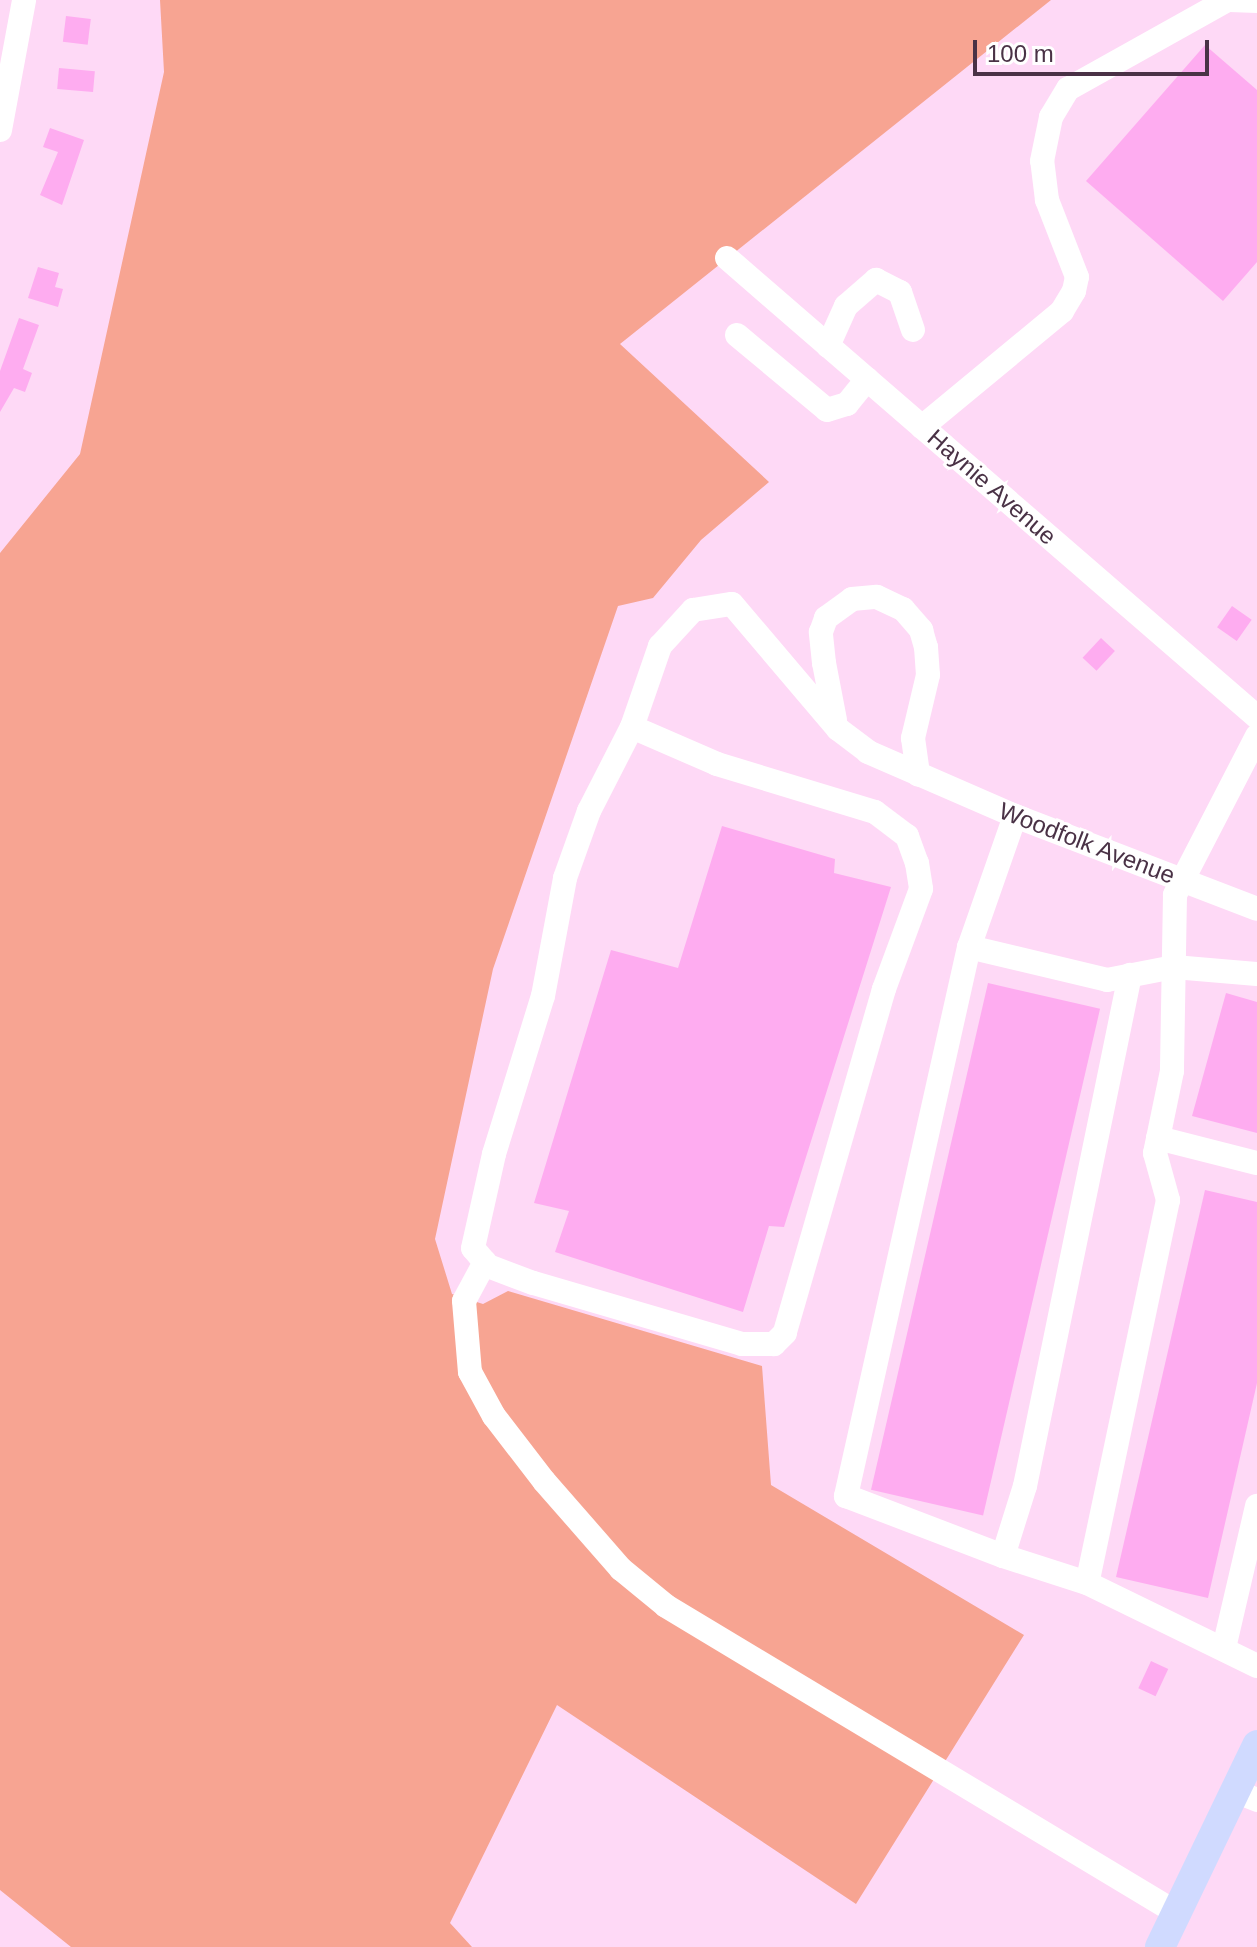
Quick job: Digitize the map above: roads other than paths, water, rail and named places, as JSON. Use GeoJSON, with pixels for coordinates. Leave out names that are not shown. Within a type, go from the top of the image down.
{"type":"FeatureCollection","features":[{"type":"Feature","properties":{"kind":"main road"},"geometry":{"type":"LineString","coordinates":[[1164,1946],[1177,1913],[1246,1796],[1257,1745]]}},
{"type":"Feature","properties":{"kind":"street"},"geometry":{"type":"LineString","coordinates":[[0,130],[24,0]]}},
{"type":"Feature","properties":{"kind":"street"},"geometry":{"type":"LineString","coordinates":[[922,427],[1062,311],[1074,291],[1077,277],[1047,200],[1042,161],[1051,117],[1068,89],[1229,0],[1257,1]]}},
{"type":"Feature","properties":{"kind":"street","name":"Haynie Avenue"},"geometry":{"type":"LineString","coordinates":[[727,258],[1257,717]]}},
{"type":"Feature","properties":{"kind":"street"},"geometry":{"type":"LineString","coordinates":[[828,346],[846,306],[876,280],[900,292],[913,330]]}},
{"type":"Feature","properties":{"kind":"street"},"geometry":{"type":"LineString","coordinates":[[737,335],[827,410],[847,404],[867,379]]}},
{"type":"Feature","properties":{"kind":"street"},"geometry":{"type":"LineString","coordinates":[[838,729],[827,696],[821,632],[836,608],[852,599],[877,597],[903,609],[921,630],[926,647],[928,675],[913,738],[918,775]]}},
{"type":"Feature","properties":{"kind":"street","name":"Woodfolk Avenue"},"geometry":{"type":"LineString","coordinates":[[632,727],[660,646],[693,610],[732,604],[838,729],[868,752],[1015,816],[1257,909]]}},
{"type":"Feature","properties":{"kind":"street"},"geometry":{"type":"LineString","coordinates":[[632,727],[717,764],[875,812],[907,836],[921,889],[884,989],[785,1333],[774,1344],[742,1344],[533,1283],[485,1262],[473,1248],[479,1212],[543,996],[565,878],[589,811],[632,727]]}},
{"type":"Feature","properties":{"kind":"street"},"geometry":{"type":"LineString","coordinates":[[1087,1583],[1168,1200],[1155,1153],[1172,1071],[1175,895],[1257,736]]}},
{"type":"Feature","properties":{"kind":"street"},"geometry":{"type":"LineString","coordinates":[[1015,816],[969,947],[846,1496],[1003,1556],[1087,1583],[1257,1666]]}},
{"type":"Feature","properties":{"kind":"street"},"geometry":{"type":"LineString","coordinates":[[969,947],[1107,980],[1174,967],[1257,974]]}},
{"type":"Feature","properties":{"kind":"street"},"geometry":{"type":"LineString","coordinates":[[1003,1556],[1025,1486],[1130,975]]}},
{"type":"Feature","properties":{"kind":"street"},"geometry":{"type":"LineString","coordinates":[[1158,1138],[1257,1163]]}},
{"type":"Feature","properties":{"kind":"street"},"geometry":{"type":"LineString","coordinates":[[485,1262],[464,1301],[470,1372],[502,1427],[621,1569],[666,1606],[1177,1913]]}},
{"type":"Feature","properties":{"kind":"street"},"geometry":{"type":"LineString","coordinates":[[1224,1648],[1257,1506]]}}]}
